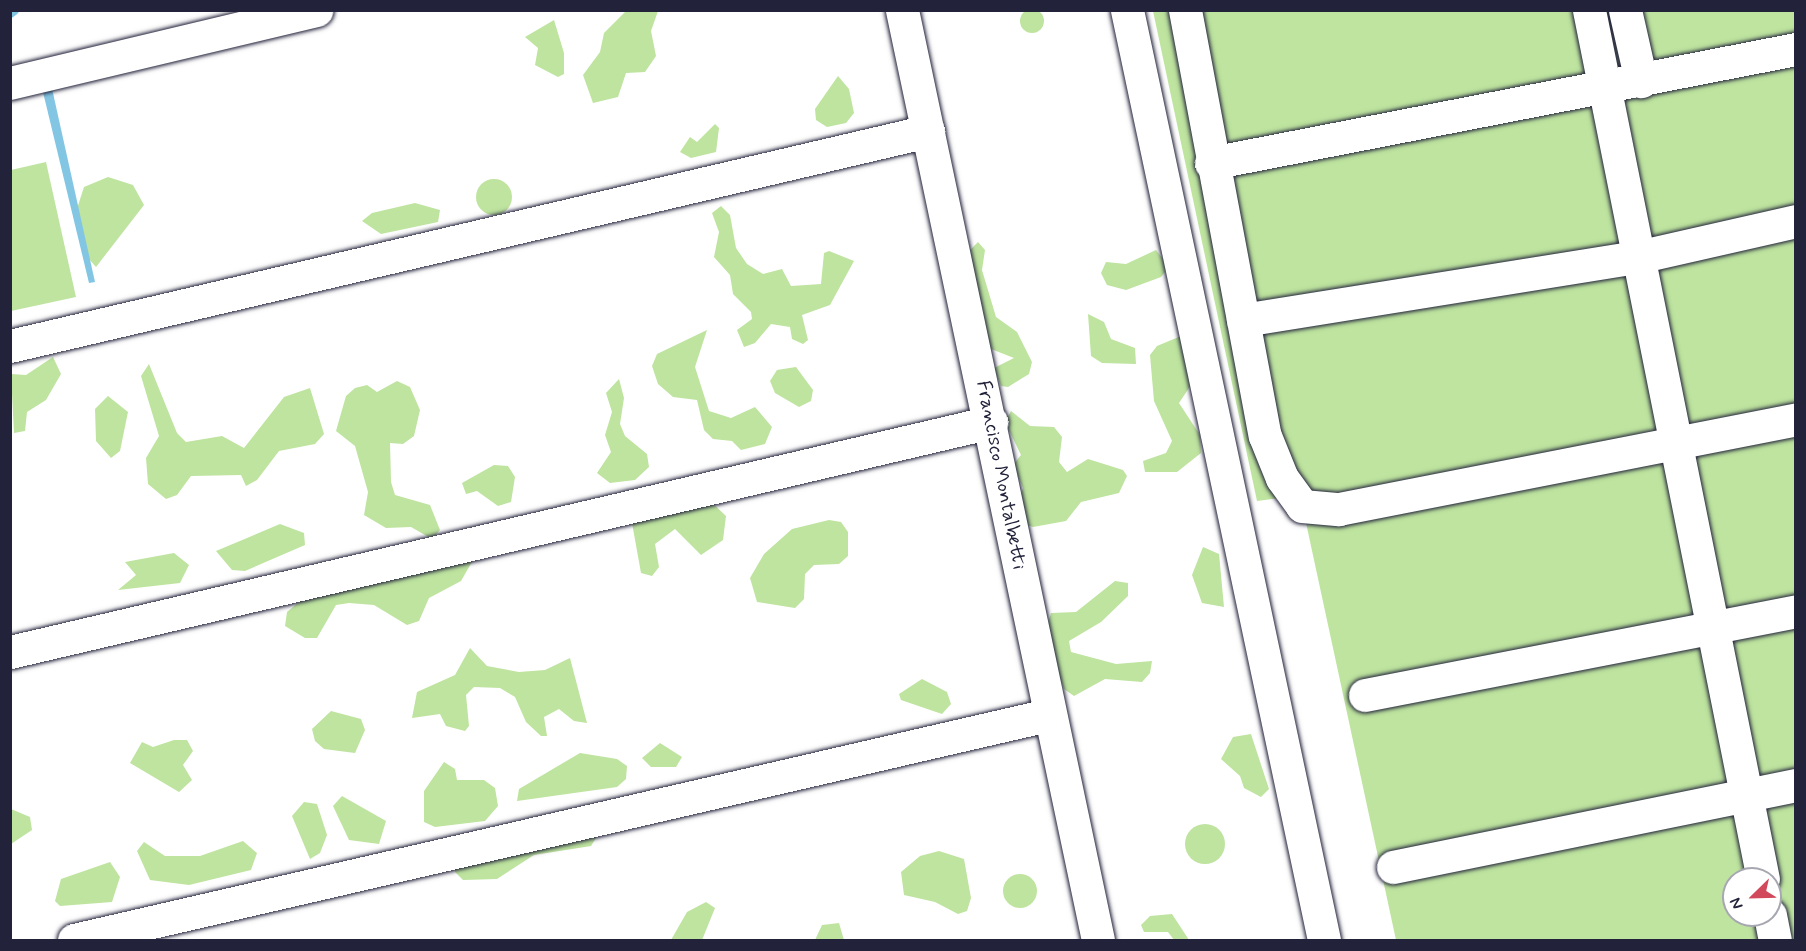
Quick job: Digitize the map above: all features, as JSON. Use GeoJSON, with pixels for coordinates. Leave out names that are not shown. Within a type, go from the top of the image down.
{"type":"FeatureCollection","features":[{"type":"Feature","properties":{"kind":"street"},"geometry":{"type":"LineString","coordinates":[[19,80],[316,10]]}},
{"type":"Feature","properties":{"kind":"street","name":"Francisco Montalbetti"},"geometry":{"type":"LineString","coordinates":[[902,10],[991,422],[1048,715],[1098,940]]}},
{"type":"Feature","properties":{"kind":"street"},"geometry":{"type":"LineString","coordinates":[[1127,10],[1324,940]]}},
{"type":"Feature","properties":{"kind":"street"},"geometry":{"type":"LineString","coordinates":[[1185,10],[1211,163],[1265,436],[1282,478],[1302,506],[1339,509],[1796,418]]}},
{"type":"Feature","properties":{"kind":"street"},"geometry":{"type":"LineString","coordinates":[[1589,10],[1642,256],[1710,628],[1761,867]]}},
{"type":"Feature","properties":{"kind":"street"},"geometry":{"type":"LineString","coordinates":[[1625,10],[1641,81]]}},
{"type":"Feature","properties":{"kind":"street"},"geometry":{"type":"LineString","coordinates":[[1211,163],[1796,49]]}},
{"type":"Feature","properties":{"kind":"street"},"geometry":{"type":"LineString","coordinates":[[10,346],[928,131]]}},
{"type":"Feature","properties":{"kind":"street"},"geometry":{"type":"LineString","coordinates":[[1243,320],[1642,256],[1796,221]]}},
{"type":"Feature","properties":{"kind":"street"},"geometry":{"type":"LineString","coordinates":[[10,652],[991,422]]}},
{"type":"Feature","properties":{"kind":"street"},"geometry":{"type":"LineString","coordinates":[[1365,695],[1796,611]]}},
{"type":"Feature","properties":{"kind":"street"},"geometry":{"type":"LineString","coordinates":[[74,940],[1048,715]]}},
{"type":"Feature","properties":{"kind":"street"},"geometry":{"type":"LineString","coordinates":[[1393,867],[1796,785]]}},
{"type":"Feature","properties":{"kind":"green space"},"geometry":{"type":"Polygon","coordinates":[[[1032,9],[1041,12],[1044,21],[1041,30],[1032,33],[1023,30],[1020,21],[1023,12],[1032,9]]]}},
{"type":"Feature","properties":{"kind":"green space"},"geometry":{"type":"Polygon","coordinates":[[[626,11],[658,11],[651,31],[656,56],[645,72],[626,73],[618,97],[593,103],[583,75],[600,52],[604,33],[626,11]]]}},
{"type":"Feature","properties":{"kind":"green space"},"geometry":{"type":"Polygon","coordinates":[[[1153,11],[1795,11],[1795,940],[1396,940],[1300,495],[1257,501],[1153,11]]]}},
{"type":"Feature","properties":{"kind":"green space"},"geometry":{"type":"Polygon","coordinates":[[[554,20],[564,53],[564,74],[558,77],[535,65],[538,48],[525,37],[554,20]]]}},
{"type":"Feature","properties":{"kind":"green space"},"geometry":{"type":"Polygon","coordinates":[[[838,76],[849,89],[854,113],[846,123],[827,127],[816,120],[815,109],[838,76]]]}},
{"type":"Feature","properties":{"kind":"green space"},"geometry":{"type":"Polygon","coordinates":[[[715,124],[719,128],[716,152],[691,158],[680,152],[690,137],[697,142],[715,124]]]}},
{"type":"Feature","properties":{"kind":"green space"},"geometry":{"type":"Polygon","coordinates":[[[46,162],[76,297],[11,311],[11,170],[46,162]]]}},
{"type":"Feature","properties":{"kind":"green space"},"geometry":{"type":"Polygon","coordinates":[[[108,177],[133,185],[144,205],[96,267],[82,251],[74,218],[84,187],[108,177]]]}},
{"type":"Feature","properties":{"kind":"green space"},"geometry":{"type":"Polygon","coordinates":[[[494,179],[507,184],[512,197],[507,210],[494,215],[481,210],[476,197],[481,184],[494,179]]]}},
{"type":"Feature","properties":{"kind":"green space"},"geometry":{"type":"Polygon","coordinates":[[[415,203],[440,210],[438,222],[381,234],[362,221],[372,213],[415,203]]]}},
{"type":"Feature","properties":{"kind":"green space"},"geometry":{"type":"Polygon","coordinates":[[[721,206],[730,215],[736,248],[747,264],[763,274],[782,269],[791,286],[821,284],[824,253],[829,251],[854,261],[830,305],[802,315],[808,340],[803,344],[792,339],[790,327],[771,324],[755,343],[744,347],[737,330],[752,319],[751,312],[733,294],[730,275],[714,257],[719,232],[712,213],[721,206]]]}},
{"type":"Feature","properties":{"kind":"green space"},"geometry":{"type":"Polygon","coordinates":[[[978,242],[985,250],[982,270],[996,317],[1017,332],[1032,362],[1029,374],[1008,387],[1001,386],[994,368],[1014,358],[986,347],[981,306],[971,282],[969,251],[978,242]]]}},
{"type":"Feature","properties":{"kind":"green space"},"geometry":{"type":"Polygon","coordinates":[[[1156,250],[1169,267],[1161,277],[1126,290],[1107,285],[1101,273],[1106,262],[1126,264],[1156,250]]]}},
{"type":"Feature","properties":{"kind":"green space"},"geometry":{"type":"Polygon","coordinates":[[[1088,314],[1104,322],[1111,339],[1135,348],[1136,364],[1102,363],[1091,356],[1088,314]]]}},
{"type":"Feature","properties":{"kind":"green space"},"geometry":{"type":"Polygon","coordinates":[[[707,330],[695,367],[709,411],[731,418],[755,407],[772,427],[765,444],[741,450],[732,441],[713,439],[704,430],[697,400],[673,397],[658,384],[652,366],[657,354],[707,330]]]}},
{"type":"Feature","properties":{"kind":"green space"},"geometry":{"type":"Polygon","coordinates":[[[1181,336],[1199,373],[1179,403],[1200,435],[1201,453],[1177,472],[1145,472],[1143,461],[1166,453],[1172,441],[1154,401],[1150,355],[1157,346],[1181,336]]]}},
{"type":"Feature","properties":{"kind":"green space"},"geometry":{"type":"Polygon","coordinates":[[[53,357],[61,374],[46,400],[27,412],[25,431],[14,433],[11,374],[26,375],[53,357]]]}},
{"type":"Feature","properties":{"kind":"green space"},"geometry":{"type":"Polygon","coordinates":[[[149,364],[177,433],[186,442],[222,436],[244,448],[284,397],[310,388],[324,434],[315,444],[279,451],[257,480],[246,486],[241,475],[191,476],[177,495],[166,499],[148,484],[146,458],[159,436],[141,376],[149,364]]]}},
{"type":"Feature","properties":{"kind":"green space"},"geometry":{"type":"Polygon","coordinates":[[[796,367],[813,390],[811,401],[799,407],[775,393],[770,381],[777,370],[796,367]]]}},
{"type":"Feature","properties":{"kind":"green space"},"geometry":{"type":"Polygon","coordinates":[[[619,379],[624,398],[620,424],[625,436],[647,454],[649,467],[635,480],[610,483],[597,473],[611,452],[605,435],[612,412],[606,393],[619,379]]]}},
{"type":"Feature","properties":{"kind":"green space"},"geometry":{"type":"Polygon","coordinates":[[[397,381],[410,387],[420,410],[414,436],[403,444],[390,443],[391,482],[395,495],[430,505],[440,530],[432,539],[411,527],[386,528],[364,515],[368,492],[355,446],[336,431],[346,396],[355,388],[367,385],[377,392],[397,381]]]}},
{"type":"Feature","properties":{"kind":"green space"},"geometry":{"type":"Polygon","coordinates":[[[108,396],[128,412],[120,451],[111,458],[96,441],[95,409],[108,396]]]}},
{"type":"Feature","properties":{"kind":"green space"},"geometry":{"type":"Polygon","coordinates":[[[1011,411],[1030,426],[1054,427],[1062,437],[1059,462],[1067,472],[1088,459],[1123,470],[1127,476],[1119,493],[1081,502],[1066,521],[1033,527],[1021,523],[1016,511],[1023,488],[1013,465],[1021,455],[1005,422],[1011,411]]]}},
{"type":"Feature","properties":{"kind":"green space"},"geometry":{"type":"Polygon","coordinates":[[[494,465],[508,466],[515,477],[511,502],[498,506],[477,491],[466,494],[462,483],[494,465]]]}},
{"type":"Feature","properties":{"kind":"green space"},"geometry":{"type":"Polygon","coordinates":[[[709,500],[726,516],[723,540],[701,555],[675,529],[655,544],[659,567],[652,576],[641,573],[632,523],[709,500]]]}},
{"type":"Feature","properties":{"kind":"green space"},"geometry":{"type":"Polygon","coordinates":[[[829,520],[841,522],[848,532],[848,556],[839,564],[814,565],[805,574],[804,599],[795,608],[757,602],[750,578],[764,554],[792,529],[829,520]]]}},
{"type":"Feature","properties":{"kind":"green space"},"geometry":{"type":"Polygon","coordinates":[[[280,524],[304,533],[305,545],[245,571],[232,570],[216,551],[280,524]]]}},
{"type":"Feature","properties":{"kind":"green space"},"geometry":{"type":"Polygon","coordinates":[[[1203,547],[1219,554],[1224,607],[1202,603],[1192,575],[1203,547]]]}},
{"type":"Feature","properties":{"kind":"green space"},"geometry":{"type":"Polygon","coordinates":[[[174,553],[189,565],[180,583],[118,590],[136,575],[125,562],[174,553]]]}},
{"type":"Feature","properties":{"kind":"green space"},"geometry":{"type":"Polygon","coordinates":[[[473,560],[461,581],[429,598],[419,621],[407,625],[374,605],[349,603],[336,605],[317,638],[305,638],[285,626],[287,612],[306,596],[473,560]]]}},
{"type":"Feature","properties":{"kind":"green space"},"geometry":{"type":"Polygon","coordinates":[[[1115,581],[1128,583],[1128,596],[1101,622],[1069,641],[1071,652],[1116,664],[1152,661],[1150,673],[1142,682],[1105,679],[1074,696],[1064,689],[1055,665],[1047,626],[1051,613],[1076,612],[1115,581]]]}},
{"type":"Feature","properties":{"kind":"green space"},"geometry":{"type":"Polygon","coordinates":[[[470,648],[487,666],[519,672],[545,670],[570,658],[587,723],[574,721],[559,709],[544,717],[547,736],[541,736],[526,722],[515,697],[500,688],[474,687],[466,695],[469,726],[465,731],[446,726],[440,714],[412,718],[417,692],[455,675],[470,648]]]}},
{"type":"Feature","properties":{"kind":"green space"},"geometry":{"type":"Polygon","coordinates":[[[922,679],[947,692],[951,704],[942,714],[901,700],[899,694],[922,679]]]}},
{"type":"Feature","properties":{"kind":"green space"},"geometry":{"type":"Polygon","coordinates":[[[331,711],[361,719],[365,730],[355,753],[324,749],[315,741],[312,729],[331,711]]]}},
{"type":"Feature","properties":{"kind":"green space"},"geometry":{"type":"Polygon","coordinates":[[[1251,734],[1269,789],[1261,797],[1244,788],[1240,776],[1221,759],[1233,737],[1251,734]]]}},
{"type":"Feature","properties":{"kind":"green space"},"geometry":{"type":"Polygon","coordinates":[[[174,740],[187,740],[193,751],[183,765],[192,780],[179,792],[130,763],[142,742],[153,747],[174,740]]]}},
{"type":"Feature","properties":{"kind":"green space"},"geometry":{"type":"Polygon","coordinates":[[[660,743],[682,757],[676,767],[651,767],[642,758],[660,743]]]}},
{"type":"Feature","properties":{"kind":"green space"},"geometry":{"type":"Polygon","coordinates":[[[580,753],[617,759],[627,766],[626,779],[617,787],[517,801],[519,789],[580,753]]]}},
{"type":"Feature","properties":{"kind":"green space"},"geometry":{"type":"Polygon","coordinates":[[[444,762],[455,769],[457,780],[484,780],[495,788],[498,806],[485,821],[435,827],[424,822],[424,791],[444,762]]]}},
{"type":"Feature","properties":{"kind":"green space"},"geometry":{"type":"Polygon","coordinates":[[[342,796],[386,821],[379,844],[349,840],[333,806],[342,796]]]}},
{"type":"Feature","properties":{"kind":"green space"},"geometry":{"type":"Polygon","coordinates":[[[304,802],[317,804],[327,835],[320,853],[310,859],[292,816],[304,802]]]}},
{"type":"Feature","properties":{"kind":"green space"},"geometry":{"type":"Polygon","coordinates":[[[11,809],[30,817],[32,830],[11,844],[11,809]]]}},
{"type":"Feature","properties":{"kind":"green space"},"geometry":{"type":"Polygon","coordinates":[[[1205,824],[1219,830],[1225,844],[1219,858],[1205,864],[1191,858],[1185,844],[1191,830],[1205,824]]]}},
{"type":"Feature","properties":{"kind":"green space"},"geometry":{"type":"Polygon","coordinates":[[[601,830],[591,846],[534,855],[497,879],[463,880],[455,872],[455,865],[601,830]]]}},
{"type":"Feature","properties":{"kind":"green space"},"geometry":{"type":"Polygon","coordinates":[[[243,841],[257,853],[251,870],[189,885],[150,880],[137,851],[144,842],[165,856],[200,856],[243,841]]]}},
{"type":"Feature","properties":{"kind":"green space"},"geometry":{"type":"Polygon","coordinates":[[[939,851],[964,859],[971,898],[967,911],[958,914],[935,902],[904,895],[901,872],[920,856],[939,851]]]}},
{"type":"Feature","properties":{"kind":"green space"},"geometry":{"type":"Polygon","coordinates":[[[110,862],[120,877],[112,902],[60,906],[55,901],[61,879],[110,862]]]}},
{"type":"Feature","properties":{"kind":"green space"},"geometry":{"type":"Polygon","coordinates":[[[1020,874],[1032,879],[1037,891],[1032,903],[1020,908],[1008,903],[1003,891],[1008,879],[1020,874]]]}},
{"type":"Feature","properties":{"kind":"green space"},"geometry":{"type":"Polygon","coordinates":[[[706,902],[715,908],[702,940],[671,940],[687,912],[706,902]]]}},
{"type":"Feature","properties":{"kind":"green space"},"geometry":{"type":"Polygon","coordinates":[[[1172,914],[1189,940],[1174,940],[1168,932],[1144,932],[1141,925],[1150,916],[1172,914]]]}},
{"type":"Feature","properties":{"kind":"green space"},"geometry":{"type":"Polygon","coordinates":[[[839,923],[844,940],[815,940],[822,925],[839,923]]]}},
{"type":"Feature","properties":{"kind":"water"},"geometry":{"type":"Polygon","coordinates":[[[51,84],[95,282],[89,283],[42,88],[51,84]]]}},
{"type":"Feature","properties":{"kind":"waterway"},"geometry":{"type":"LineString","coordinates":[[10,13],[14,10]]}}]}
